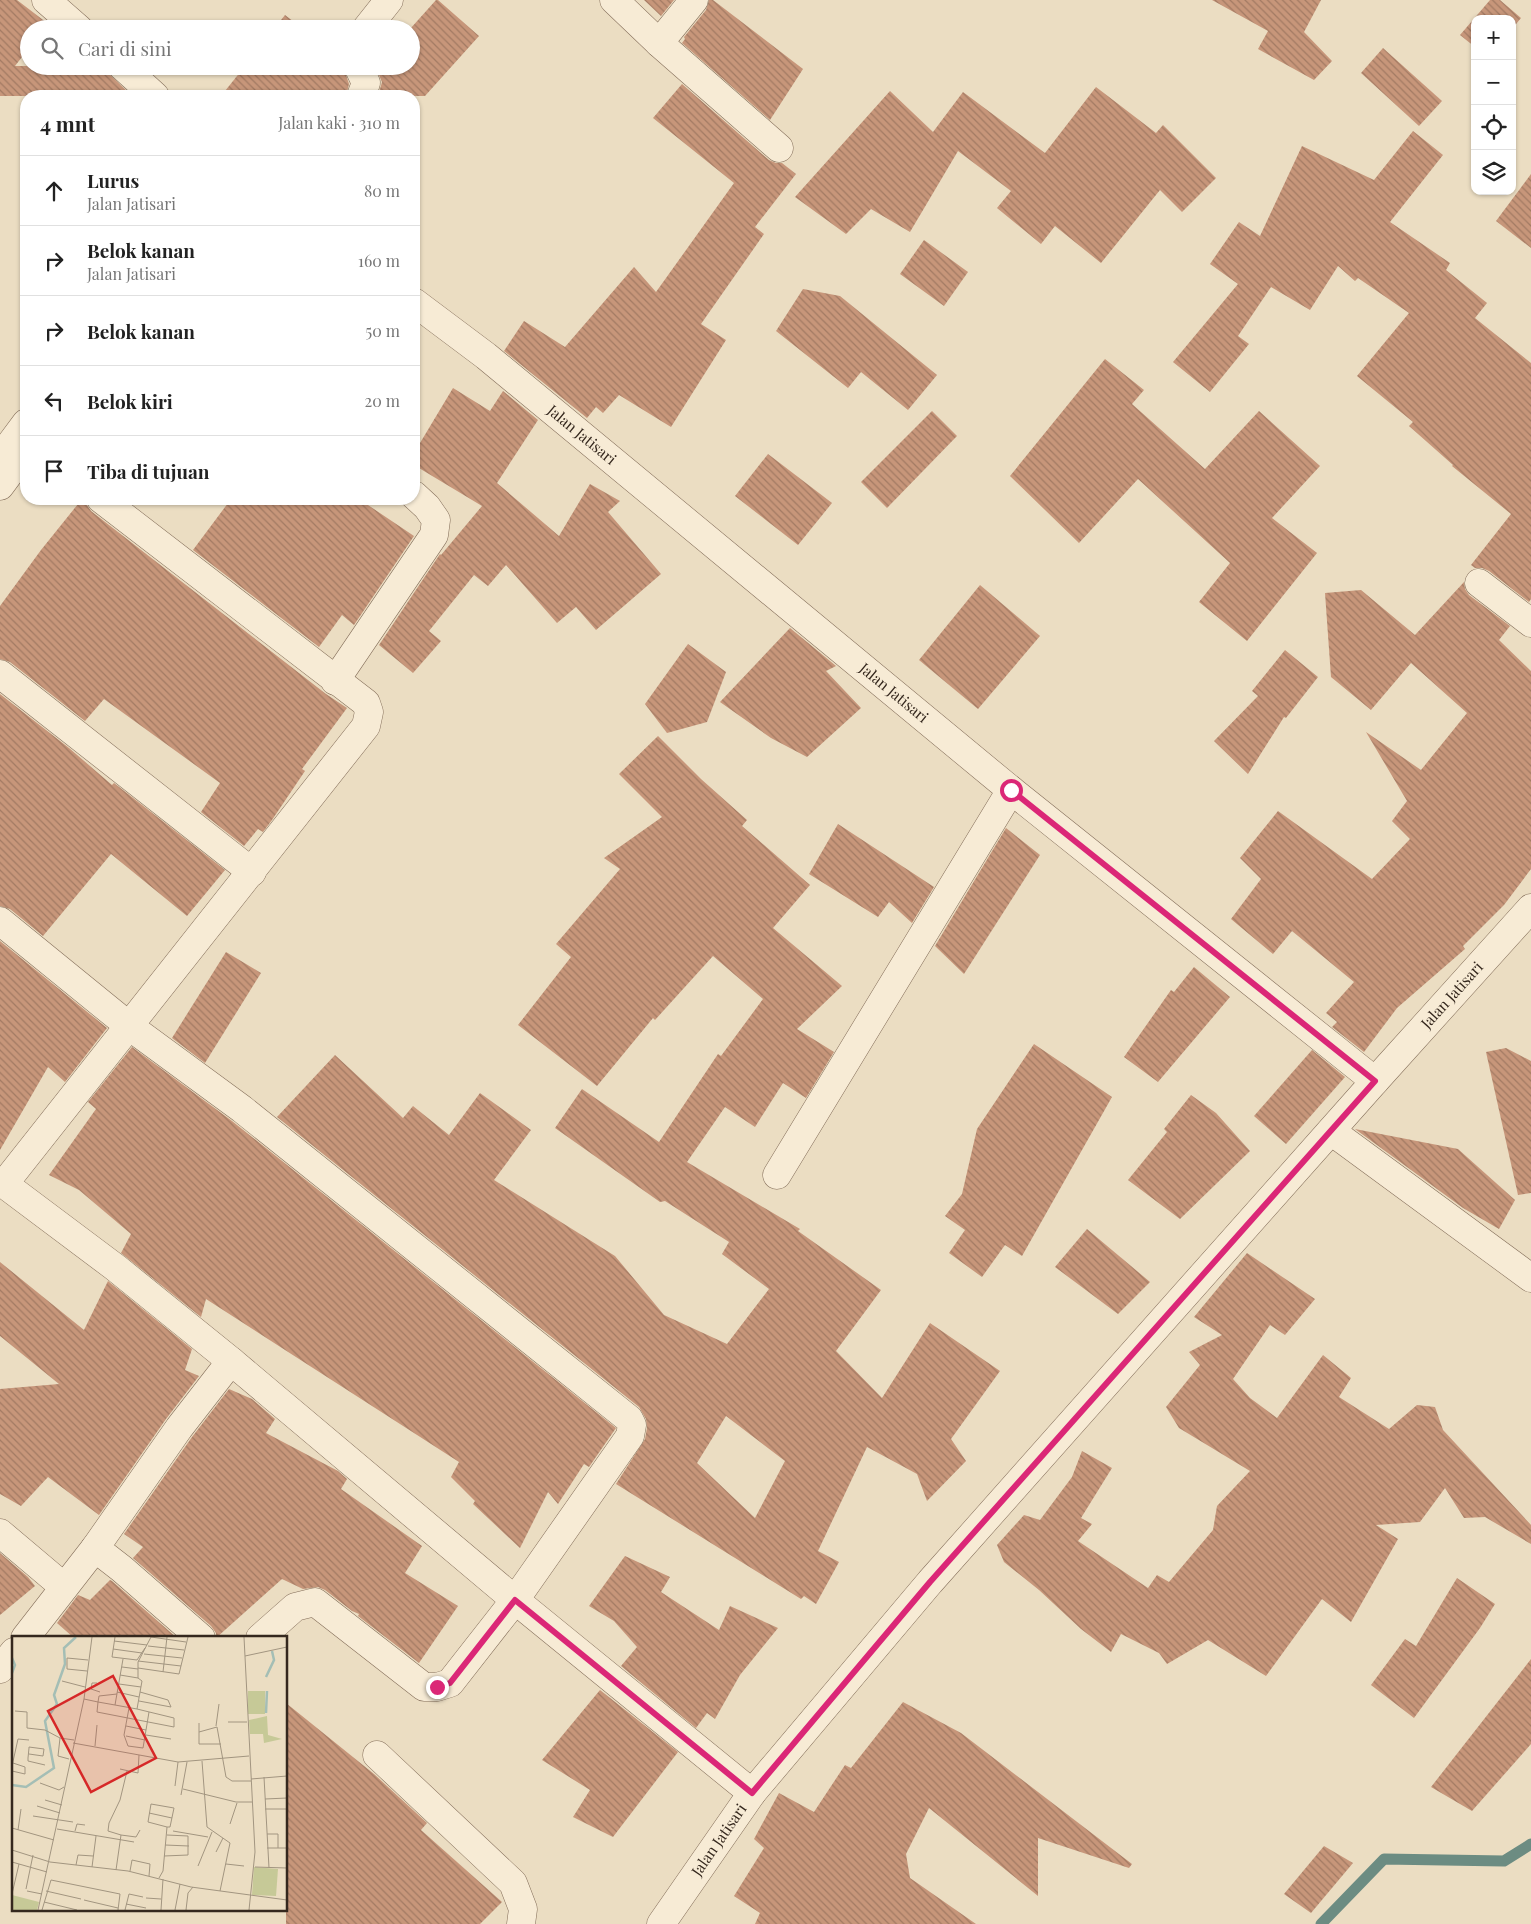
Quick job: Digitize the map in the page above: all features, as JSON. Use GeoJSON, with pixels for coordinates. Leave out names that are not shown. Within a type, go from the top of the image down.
{"type":"FeatureCollection","features":[{"type":"Feature","properties":{"kind":"street"},"geometry":{"type":"LineString","coordinates":[[46,0],[69,20]]}},
{"type":"Feature","properties":{"kind":"street"},"geometry":{"type":"LineString","coordinates":[[373,20],[388,0]]}},
{"type":"Feature","properties":{"kind":"street"},"geometry":{"type":"LineString","coordinates":[[614,0],[659,43],[779,148]]}},
{"type":"Feature","properties":{"kind":"street"},"geometry":{"type":"LineString","coordinates":[[659,43],[694,0]]}},
{"type":"Feature","properties":{"kind":"street"},"geometry":{"type":"LineString","coordinates":[[132,75],[148,90]]}},
{"type":"Feature","properties":{"kind":"street"},"geometry":{"type":"LineString","coordinates":[[362,75],[366,83],[363,90]]}},
{"type":"Feature","properties":{"kind":"street","name":"Jalan Jatisari"},"geometry":{"type":"LineString","coordinates":[[420,306],[486,356],[1011,790],[1375,1081]]}},
{"type":"Feature","properties":{"kind":"street"},"geometry":{"type":"LineString","coordinates":[[0,458],[20,431]]}},
{"type":"Feature","properties":{"kind":"street"},"geometry":{"type":"LineString","coordinates":[[0,486],[20,459]]}},
{"type":"Feature","properties":{"kind":"street"},"geometry":{"type":"LineString","coordinates":[[335,681],[434,535],[436,520],[420,502]]}},
{"type":"Feature","properties":{"kind":"street"},"geometry":{"type":"LineString","coordinates":[[109,505],[366,703],[369,712],[366,726],[252,872],[2,1182],[116,1268],[515,1600],[752,1793]]}},
{"type":"Feature","properties":{"kind":"street"},"geometry":{"type":"LineString","coordinates":[[1479,583],[1531,622]]}},
{"type":"Feature","properties":{"kind":"street"},"geometry":{"type":"LineString","coordinates":[[0,674],[252,872]]}},
{"type":"Feature","properties":{"kind":"street"},"geometry":{"type":"LineString","coordinates":[[777,1175],[1011,790]]}},
{"type":"Feature","properties":{"kind":"street","name":"Jalan Jatisari"},"geometry":{"type":"LineString","coordinates":[[660,1924],[752,1793],[930,1582],[1331,1130],[1531,908]]}},
{"type":"Feature","properties":{"kind":"street"},"geometry":{"type":"LineString","coordinates":[[0,922],[129,1026],[242,1108],[629,1419],[632,1425],[630,1436],[515,1600],[450,1683],[437,1687],[424,1687],[315,1602],[294,1606],[262,1636]]}},
{"type":"Feature","properties":{"kind":"street"},"geometry":{"type":"LineString","coordinates":[[1331,1130],[1531,1278]]}},
{"type":"Feature","properties":{"kind":"street"},"geometry":{"type":"LineString","coordinates":[[26,1636],[95,1548],[179,1428],[231,1362]]}},
{"type":"Feature","properties":{"kind":"street"},"geometry":{"type":"LineString","coordinates":[[0,1533],[64,1587]]}},
{"type":"Feature","properties":{"kind":"street"},"geometry":{"type":"LineString","coordinates":[[95,1548],[122,1568],[199,1636]]}},
{"type":"Feature","properties":{"kind":"street"},"geometry":{"type":"LineString","coordinates":[[0,1669],[12,1654]]}},
{"type":"Feature","properties":{"kind":"street"},"geometry":{"type":"LineString","coordinates":[[377,1755],[513,1883],[523,1909],[521,1924]]}},
{"type":"Feature","properties":{"kind":"building"},"geometry":{"type":"Polygon","coordinates":[[[0,0],[17,0],[43,20],[20,20],[20,60],[15,66],[20,66],[20,75],[110,75],[126,90],[20,90],[20,96],[0,96],[0,0]]]}},
{"type":"Feature","properties":{"kind":"building"},"geometry":{"type":"Polygon","coordinates":[[[438,0],[479,36],[425,96],[420,96],[420,90],[380,90],[382,82],[379,75],[420,75],[420,20],[418,20],[438,0]]]}},
{"type":"Feature","properties":{"kind":"building"},"geometry":{"type":"Polygon","coordinates":[[[644,0],[674,0],[661,16],[644,0]]]}},
{"type":"Feature","properties":{"kind":"building"},"geometry":{"type":"Polygon","coordinates":[[[709,0],[713,0],[803,69],[770,120],[682,43],[685,39],[684,37],[706,10],[709,0]]]}},
{"type":"Feature","properties":{"kind":"building"},"geometry":{"type":"Polygon","coordinates":[[[1212,0],[1321,0],[1304,32],[1332,61],[1314,80],[1258,49],[1268,31],[1212,0]]]}},
{"type":"Feature","properties":{"kind":"building"},"geometry":{"type":"Polygon","coordinates":[[[1490,0],[1500,0],[1521,18],[1516,24],[1516,15],[1477,15],[1490,0]]]}},
{"type":"Feature","properties":{"kind":"building"},"geometry":{"type":"Polygon","coordinates":[[[285,15],[291,20],[281,20],[285,15]]]}},
{"type":"Feature","properties":{"kind":"building"},"geometry":{"type":"Polygon","coordinates":[[[1471,22],[1471,44],[1460,35],[1471,22]]]}},
{"type":"Feature","properties":{"kind":"building"},"geometry":{"type":"Polygon","coordinates":[[[1383,48],[1442,101],[1419,126],[1361,73],[1383,48]]]}},
{"type":"Feature","properties":{"kind":"building"},"geometry":{"type":"Polygon","coordinates":[[[238,75],[346,75],[349,84],[348,90],[226,90],[238,75]]]}},
{"type":"Feature","properties":{"kind":"building"},"geometry":{"type":"Polygon","coordinates":[[[682,84],[769,160],[782,163],[796,174],[755,227],[764,234],[701,324],[726,340],[671,427],[619,395],[603,413],[596,407],[587,418],[504,351],[524,321],[565,347],[634,267],[656,292],[734,183],[653,118],[682,84]]]}},
{"type":"Feature","properties":{"kind":"building"},"geometry":{"type":"Polygon","coordinates":[[[1096,87],[1156,133],[1163,125],[1216,178],[1182,212],[1160,190],[1101,263],[1055,226],[1041,244],[997,208],[1011,191],[958,151],[910,232],[871,209],[846,234],[795,197],[890,91],[933,132],[963,92],[1045,153],[1096,87]]]}},
{"type":"Feature","properties":{"kind":"building"},"geometry":{"type":"Polygon","coordinates":[[[1413,131],[1443,155],[1390,222],[1450,263],[1446,270],[1487,303],[1475,318],[1531,363],[1531,599],[1529,602],[1489,571],[1475,568],[1471,565],[1511,514],[1452,466],[1409,426],[1413,422],[1357,376],[1409,313],[1358,278],[1355,281],[1338,266],[1310,310],[1271,287],[1238,336],[1249,344],[1210,392],[1173,362],[1238,284],[1210,264],[1239,222],[1260,236],[1302,146],[1374,180],[1413,131]]]}},
{"type":"Feature","properties":{"kind":"building"},"geometry":{"type":"Polygon","coordinates":[[[1531,174],[1531,248],[1496,221],[1531,174]]]}},
{"type":"Feature","properties":{"kind":"building"},"geometry":{"type":"Polygon","coordinates":[[[924,240],[968,272],[944,306],[900,274],[924,240]]]}},
{"type":"Feature","properties":{"kind":"building"},"geometry":{"type":"Polygon","coordinates":[[[803,289],[840,296],[937,375],[908,410],[861,372],[848,388],[776,331],[803,289]]]}},
{"type":"Feature","properties":{"kind":"building"},"geometry":{"type":"Polygon","coordinates":[[[1105,359],[1144,390],[1132,404],[1205,469],[1259,411],[1320,466],[1272,518],[1317,553],[1247,641],[1199,602],[1230,563],[1138,479],[1079,543],[1010,476],[1105,359]]]}},
{"type":"Feature","properties":{"kind":"building"},"geometry":{"type":"Polygon","coordinates":[[[453,388],[490,411],[503,391],[538,420],[497,483],[559,536],[590,484],[620,501],[608,512],[661,574],[596,630],[576,607],[557,623],[506,565],[488,586],[474,575],[429,631],[441,641],[413,673],[379,645],[440,554],[482,506],[420,469],[420,443],[453,388]]]}},
{"type":"Feature","properties":{"kind":"building"},"geometry":{"type":"Polygon","coordinates":[[[932,411],[957,436],[887,508],[861,482],[932,411]]]}},
{"type":"Feature","properties":{"kind":"building"},"geometry":{"type":"Polygon","coordinates":[[[768,454],[832,503],[798,545],[735,496],[768,454]]]}},
{"type":"Feature","properties":{"kind":"building"},"geometry":{"type":"Polygon","coordinates":[[[77,505],[87,505],[91,511],[326,694],[347,708],[302,769],[305,771],[272,820],[263,832],[258,829],[244,846],[201,812],[220,783],[104,699],[85,721],[10,662],[0,659],[0,606],[77,505]]]}},
{"type":"Feature","properties":{"kind":"building"},"geometry":{"type":"Polygon","coordinates":[[[227,505],[368,505],[414,536],[354,625],[342,615],[319,647],[193,550],[227,505]]]}},
{"type":"Feature","properties":{"kind":"building"},"geometry":{"type":"Polygon","coordinates":[[[1464,582],[1465,589],[1469,595],[1510,626],[1499,640],[1531,671],[1531,869],[1504,905],[1463,946],[1465,949],[1397,1008],[1364,1052],[1332,1027],[1337,1022],[1326,1013],[1354,982],[1292,931],[1273,954],[1231,919],[1261,879],[1240,858],[1278,811],[1372,879],[1410,839],[1392,821],[1407,801],[1366,732],[1421,770],[1467,713],[1411,663],[1371,710],[1331,677],[1325,593],[1361,590],[1415,635],[1464,582]]]}},
{"type":"Feature","properties":{"kind":"building"},"geometry":{"type":"Polygon","coordinates":[[[980,585],[1040,636],[978,709],[919,660],[980,585]]]}},
{"type":"Feature","properties":{"kind":"building"},"geometry":{"type":"Polygon","coordinates":[[[790,628],[836,666],[826,671],[861,708],[807,757],[771,738],[720,702],[790,628]]]}},
{"type":"Feature","properties":{"kind":"building"},"geometry":{"type":"Polygon","coordinates":[[[688,644],[726,672],[707,722],[667,733],[645,704],[688,644]]]}},
{"type":"Feature","properties":{"kind":"building"},"geometry":{"type":"Polygon","coordinates":[[[1285,650],[1318,677],[1286,718],[1284,717],[1248,774],[1214,741],[1258,696],[1252,691],[1285,650]]]}},
{"type":"Feature","properties":{"kind":"building"},"geometry":{"type":"Polygon","coordinates":[[[0,694],[69,748],[112,785],[114,783],[225,870],[187,916],[111,854],[43,936],[10,909],[0,906],[0,694]]]}},
{"type":"Feature","properties":{"kind":"building"},"geometry":{"type":"Polygon","coordinates":[[[658,736],[701,779],[747,820],[742,826],[810,885],[773,928],[842,986],[797,1029],[834,1052],[806,1098],[783,1083],[755,1127],[725,1107],[687,1162],[800,1229],[798,1231],[881,1290],[836,1351],[882,1398],[930,1323],[1000,1371],[951,1439],[966,1461],[927,1501],[917,1474],[867,1447],[818,1551],[839,1562],[816,1604],[804,1596],[801,1599],[616,1484],[645,1439],[646,1419],[639,1407],[277,1117],[335,1055],[403,1118],[413,1106],[449,1135],[480,1093],[531,1130],[494,1180],[615,1256],[664,1315],[727,1344],[769,1289],[722,1254],[729,1242],[665,1201],[660,1202],[555,1128],[582,1089],[659,1142],[718,1054],[721,1056],[763,999],[713,956],[655,1020],[653,1018],[597,1086],[518,1025],[571,957],[556,944],[620,869],[604,858],[662,817],[619,774],[658,736]],[[726,1416],[697,1463],[755,1518],[785,1461],[726,1416]]]}},
{"type":"Feature","properties":{"kind":"building"},"geometry":{"type":"Polygon","coordinates":[[[838,824],[934,887],[912,923],[889,902],[878,917],[809,874],[838,824]]]}},
{"type":"Feature","properties":{"kind":"building"},"geometry":{"type":"Polygon","coordinates":[[[1006,828],[1040,855],[964,974],[935,946],[1006,828]]]}},
{"type":"Feature","properties":{"kind":"building"},"geometry":{"type":"Polygon","coordinates":[[[0,941],[107,1028],[65,1082],[48,1067],[0,1150],[0,941]]]}},
{"type":"Feature","properties":{"kind":"building"},"geometry":{"type":"Polygon","coordinates":[[[226,952],[261,973],[205,1063],[172,1038],[226,952]]]}},
{"type":"Feature","properties":{"kind":"building"},"geometry":{"type":"Polygon","coordinates":[[[1194,967],[1230,997],[1158,1082],[1124,1057],[1171,990],[1174,992],[1194,967]]]}},
{"type":"Feature","properties":{"kind":"building"},"geometry":{"type":"Polygon","coordinates":[[[1034,1044],[1112,1097],[1022,1256],[1005,1245],[982,1277],[949,1253],[965,1230],[945,1216],[962,1194],[977,1129],[1034,1044]]]}},
{"type":"Feature","properties":{"kind":"building"},"geometry":{"type":"Polygon","coordinates":[[[132,1047],[232,1121],[616,1428],[589,1467],[584,1464],[558,1504],[548,1492],[520,1548],[473,1504],[475,1501],[451,1477],[459,1462],[206,1299],[201,1317],[121,1253],[131,1234],[79,1190],[49,1175],[96,1109],[88,1102],[132,1047]]]}},
{"type":"Feature","properties":{"kind":"building"},"geometry":{"type":"Polygon","coordinates":[[[1506,1048],[1531,1061],[1531,1193],[1518,1195],[1486,1052],[1506,1048]]]}},
{"type":"Feature","properties":{"kind":"building"},"geometry":{"type":"Polygon","coordinates":[[[1312,1050],[1345,1077],[1286,1144],[1254,1116],[1312,1050]]]}},
{"type":"Feature","properties":{"kind":"building"},"geometry":{"type":"Polygon","coordinates":[[[1191,1095],[1216,1113],[1250,1151],[1180,1219],[1128,1180],[1167,1132],[1164,1129],[1191,1095]]]}},
{"type":"Feature","properties":{"kind":"building"},"geometry":{"type":"Polygon","coordinates":[[[1355,1129],[1458,1149],[1515,1200],[1499,1229],[1463,1208],[1355,1129]]]}},
{"type":"Feature","properties":{"kind":"building"},"geometry":{"type":"Polygon","coordinates":[[[1087,1229],[1150,1282],[1118,1314],[1055,1267],[1087,1229]]]}},
{"type":"Feature","properties":{"kind":"building"},"geometry":{"type":"Polygon","coordinates":[[[1247,1253],[1315,1299],[1285,1335],[1270,1325],[1233,1379],[1250,1398],[1277,1418],[1323,1355],[1351,1378],[1339,1397],[1389,1429],[1417,1405],[1435,1407],[1443,1430],[1531,1525],[1531,1544],[1485,1517],[1464,1518],[1445,1488],[1420,1522],[1376,1525],[1398,1539],[1351,1622],[1322,1599],[1266,1676],[1208,1640],[1167,1664],[1159,1653],[1121,1634],[1111,1652],[1081,1629],[1039,1590],[1004,1562],[997,1545],[1024,1515],[1040,1520],[1072,1477],[1082,1451],[1112,1468],[1081,1518],[1092,1524],[1078,1541],[1148,1588],[1157,1575],[1169,1582],[1213,1530],[1217,1506],[1250,1471],[1179,1428],[1166,1407],[1200,1365],[1189,1352],[1222,1335],[1194,1317],[1247,1253]]]}},
{"type":"Feature","properties":{"kind":"building"},"geometry":{"type":"Polygon","coordinates":[[[0,1262],[84,1330],[108,1281],[192,1349],[185,1370],[199,1376],[166,1419],[99,1515],[48,1477],[21,1506],[0,1494],[0,1389],[59,1384],[0,1336],[0,1262]]]}},
{"type":"Feature","properties":{"kind":"building"},"geometry":{"type":"Polygon","coordinates":[[[229,1389],[252,1399],[275,1419],[266,1433],[338,1471],[347,1479],[341,1489],[422,1546],[405,1573],[458,1606],[419,1663],[358,1616],[359,1614],[352,1611],[325,1590],[318,1587],[303,1589],[282,1579],[216,1636],[211,1626],[133,1558],[143,1547],[124,1534],[192,1437],[229,1389]]]}},
{"type":"Feature","properties":{"kind":"building"},"geometry":{"type":"Polygon","coordinates":[[[0,1553],[28,1577],[35,1586],[0,1615],[0,1553]]]}},
{"type":"Feature","properties":{"kind":"building"},"geometry":{"type":"Polygon","coordinates":[[[625,1556],[670,1577],[661,1592],[719,1630],[730,1606],[778,1628],[740,1675],[715,1719],[707,1713],[696,1728],[621,1666],[637,1647],[614,1621],[589,1606],[625,1556]]]}},
{"type":"Feature","properties":{"kind":"building"},"geometry":{"type":"Polygon","coordinates":[[[1457,1578],[1495,1604],[1480,1628],[1414,1718],[1371,1685],[1405,1639],[1416,1646],[1457,1578]]]}},
{"type":"Feature","properties":{"kind":"building"},"geometry":{"type":"Polygon","coordinates":[[[110,1580],[175,1636],[72,1636],[57,1623],[78,1595],[90,1600],[110,1580]]]}},
{"type":"Feature","properties":{"kind":"building"},"geometry":{"type":"Polygon","coordinates":[[[1531,1659],[1531,1744],[1472,1811],[1431,1787],[1531,1659]]]}},
{"type":"Feature","properties":{"kind":"building"},"geometry":{"type":"Polygon","coordinates":[[[600,1690],[678,1752],[613,1837],[573,1817],[590,1790],[542,1760],[600,1690]]]}},
{"type":"Feature","properties":{"kind":"building"},"geometry":{"type":"Polygon","coordinates":[[[903,1702],[961,1733],[1132,1864],[1129,1868],[1038,1838],[1038,1896],[929,1808],[906,1854],[910,1878],[976,1924],[755,1924],[760,1913],[734,1896],[764,1848],[754,1839],[779,1793],[814,1812],[845,1765],[851,1768],[903,1702]]]}},
{"type":"Feature","properties":{"kind":"building"},"geometry":{"type":"Polygon","coordinates":[[[288,1705],[374,1774],[427,1823],[421,1830],[502,1902],[480,1924],[286,1924],[286,1912],[288,1912],[288,1705]]]}},
{"type":"Feature","properties":{"kind":"building"},"geometry":{"type":"Polygon","coordinates":[[[1324,1846],[1353,1863],[1311,1913],[1284,1894],[1324,1846]]]}},
{"type":"Feature","properties":{"kind":"waterway"},"geometry":{"type":"LineString","coordinates":[[1321,1924],[1384,1859],[1504,1861],[1531,1844]]}},
{"type":"Feature","properties":{"kind":"route"},"geometry":{"type":"LineString","coordinates":[[437,1687],[450,1683],[515,1600],[752,1793],[930,1582],[1375,1081],[1011,790]]}}]}
